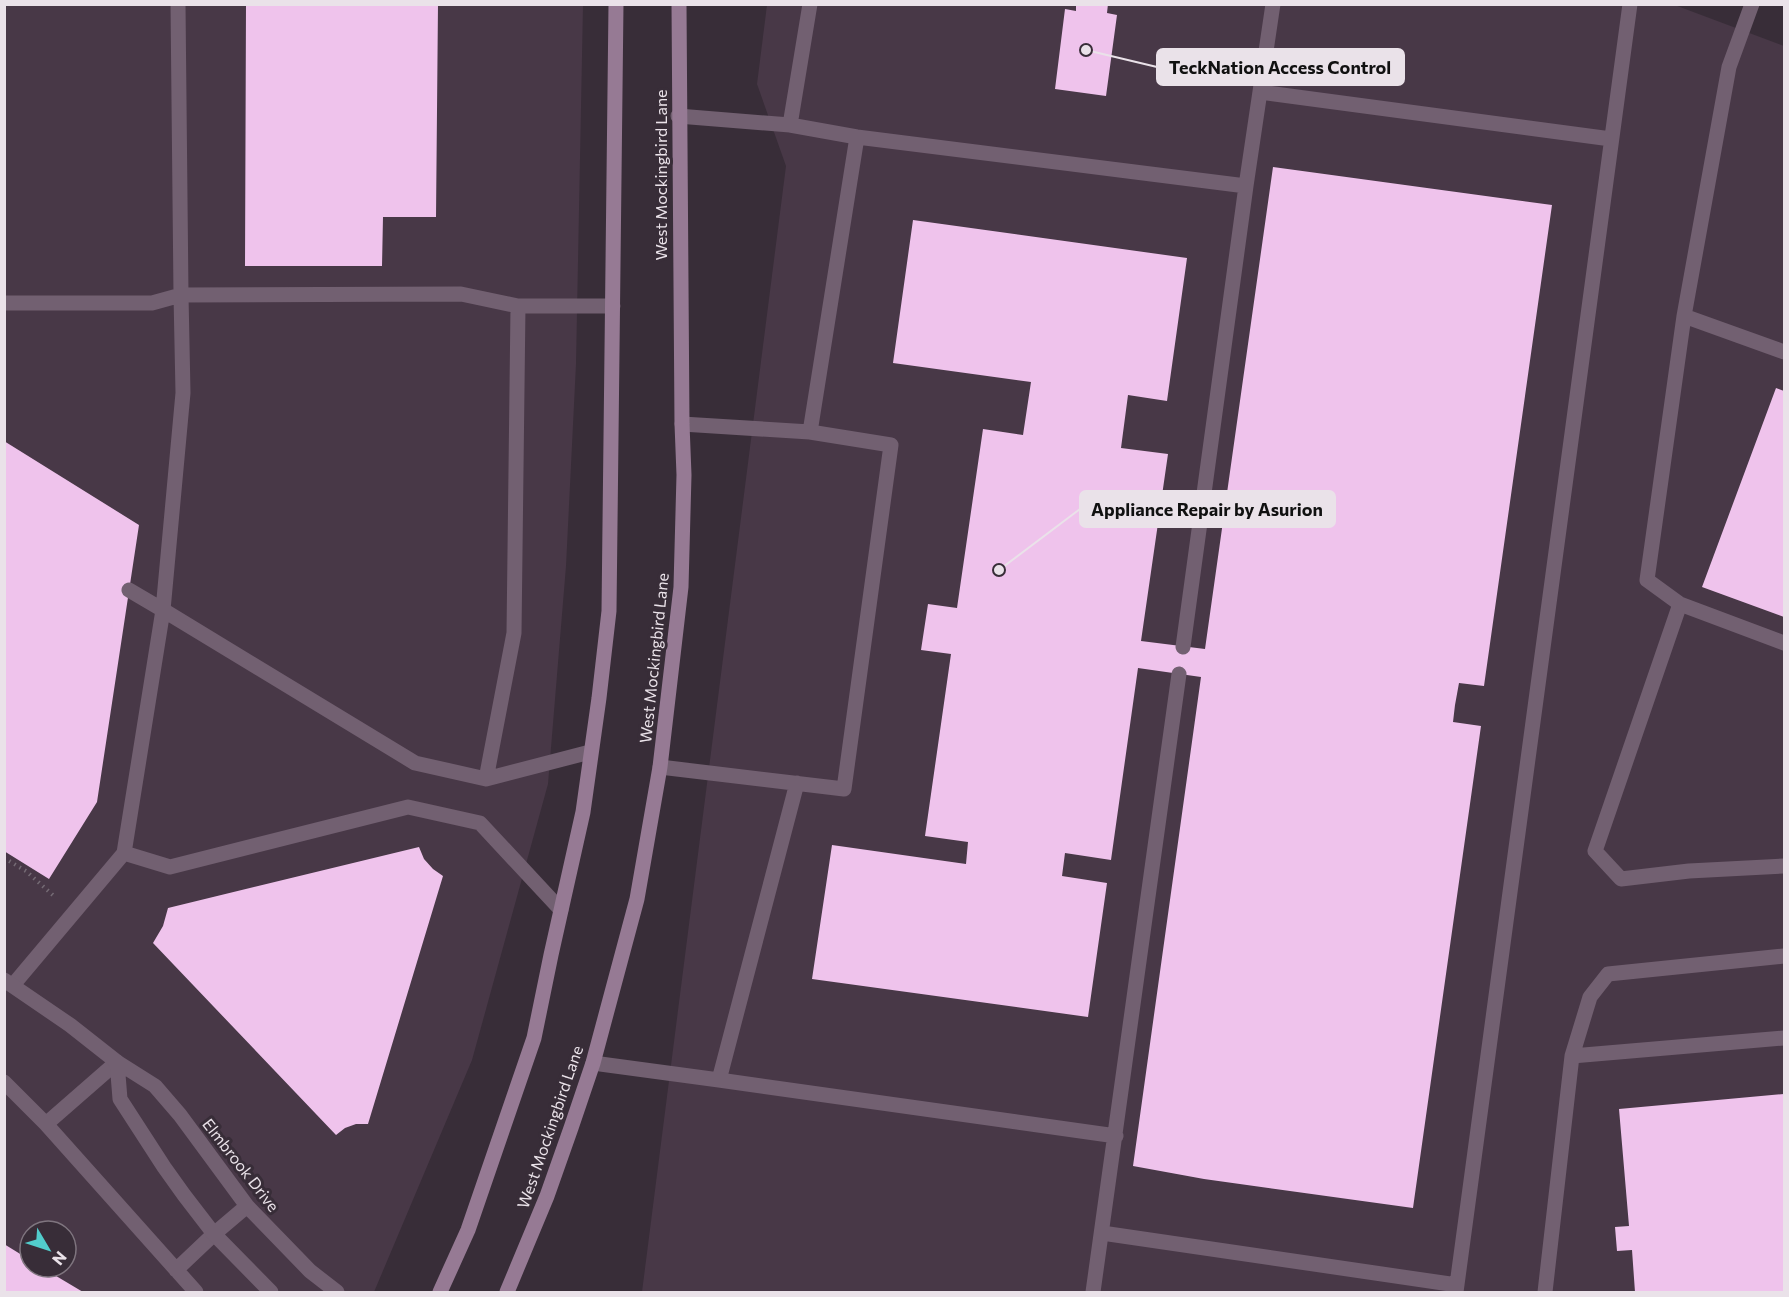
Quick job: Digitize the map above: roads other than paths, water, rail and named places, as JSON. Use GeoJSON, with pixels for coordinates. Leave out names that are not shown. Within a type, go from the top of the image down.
{"type":"FeatureCollection","features":[{"type":"Feature","properties":{"kind":"main road"},"geometry":{"type":"LineString","coordinates":[[440,1293],[468,1230],[534,1038],[582,812],[599,698],[609,611],[616,4]]}},
{"type":"Feature","properties":{"kind":"main road","name":"West Mockingbird Lane"},"geometry":{"type":"LineString","coordinates":[[507,1293],[548,1196],[593,1063],[636,899],[660,767],[681,587],[684,475],[678,116],[679,4]]}},
{"type":"Feature","properties":{"kind":"street"},"geometry":{"type":"LineString","coordinates":[[9,982],[124,853],[163,609],[183,393],[178,4]]}},
{"type":"Feature","properties":{"kind":"street"},"geometry":{"type":"LineString","coordinates":[[790,125],[810,4]]}},
{"type":"Feature","properties":{"kind":"street"},"geometry":{"type":"LineString","coordinates":[[1183,647],[1273,4]]}},
{"type":"Feature","properties":{"kind":"street"},"geometry":{"type":"LineString","coordinates":[[1102,1233],[1456,1289],[1630,4]]}},
{"type":"Feature","properties":{"kind":"street"},"geometry":{"type":"LineString","coordinates":[[1752,4],[1729,67],[1684,316],[1647,580],[1680,604],[1785,643]]}},
{"type":"Feature","properties":{"kind":"street"},"geometry":{"type":"LineString","coordinates":[[1260,92],[1611,139]]}},
{"type":"Feature","properties":{"kind":"street"},"geometry":{"type":"LineString","coordinates":[[678,116],[790,125],[857,137],[1246,186]]}},
{"type":"Feature","properties":{"kind":"street"},"geometry":{"type":"LineString","coordinates":[[810,432],[857,137]]}},
{"type":"Feature","properties":{"kind":"street"},"geometry":{"type":"LineString","coordinates":[[4,303],[152,303],[181,295],[461,294],[518,306],[613,306]]}},
{"type":"Feature","properties":{"kind":"street"},"geometry":{"type":"LineString","coordinates":[[486,779],[514,633],[518,306]]}},
{"type":"Feature","properties":{"kind":"street"},"geometry":{"type":"LineString","coordinates":[[1684,316],[1785,352]]}},
{"type":"Feature","properties":{"kind":"street"},"geometry":{"type":"LineString","coordinates":[[660,767],[844,789],[891,445],[810,432],[682,424]]}},
{"type":"Feature","properties":{"kind":"street"},"geometry":{"type":"LineString","coordinates":[[129,590],[415,764],[486,779],[590,752]]}},
{"type":"Feature","properties":{"kind":"street"},"geometry":{"type":"LineString","coordinates":[[1680,604],[1595,851],[1621,879],[1689,871],[1785,866]]}},
{"type":"Feature","properties":{"kind":"street"},"geometry":{"type":"LineString","coordinates":[[1093,1293],[1179,674]]}},
{"type":"Feature","properties":{"kind":"street"},"geometry":{"type":"LineString","coordinates":[[718,1080],[797,783]]}},
{"type":"Feature","properties":{"kind":"street"},"geometry":{"type":"LineString","coordinates":[[124,853],[170,867],[408,807],[480,823],[561,910]]}},
{"type":"Feature","properties":{"kind":"street"},"geometry":{"type":"LineString","coordinates":[[1545,1293],[1572,1056],[1590,997],[1608,974],[1785,956]]}},
{"type":"Feature","properties":{"kind":"street","name":"Elmbrook Drive"},"geometry":{"type":"LineString","coordinates":[[9,982],[117,1062],[155,1086],[180,1115],[247,1206],[310,1271],[337,1293]]}},
{"type":"Feature","properties":{"kind":"street"},"geometry":{"type":"LineString","coordinates":[[1572,1056],[1785,1038]]}},
{"type":"Feature","properties":{"kind":"street"},"geometry":{"type":"LineString","coordinates":[[46,1124],[117,1062]]}},
{"type":"Feature","properties":{"kind":"street"},"geometry":{"type":"LineString","coordinates":[[117,1062],[120,1099],[184,1195],[214,1234],[271,1293]]}},
{"type":"Feature","properties":{"kind":"street"},"geometry":{"type":"LineString","coordinates":[[593,1063],[1116,1136]]}},
{"type":"Feature","properties":{"kind":"street"},"geometry":{"type":"LineString","coordinates":[[4,1082],[46,1124],[196,1293]]}},
{"type":"Feature","properties":{"kind":"street"},"geometry":{"type":"LineString","coordinates":[[176,1270],[247,1206]]}},
{"type":"Feature","properties":{"kind":"place","name":"TeckNation Access Control"},"geometry":{"type":"Point","coordinates":[1086,50]}},
{"type":"Feature","properties":{"kind":"place","name":"Appliance Repair by Asurion"},"geometry":{"type":"Point","coordinates":[999,570]}}]}
